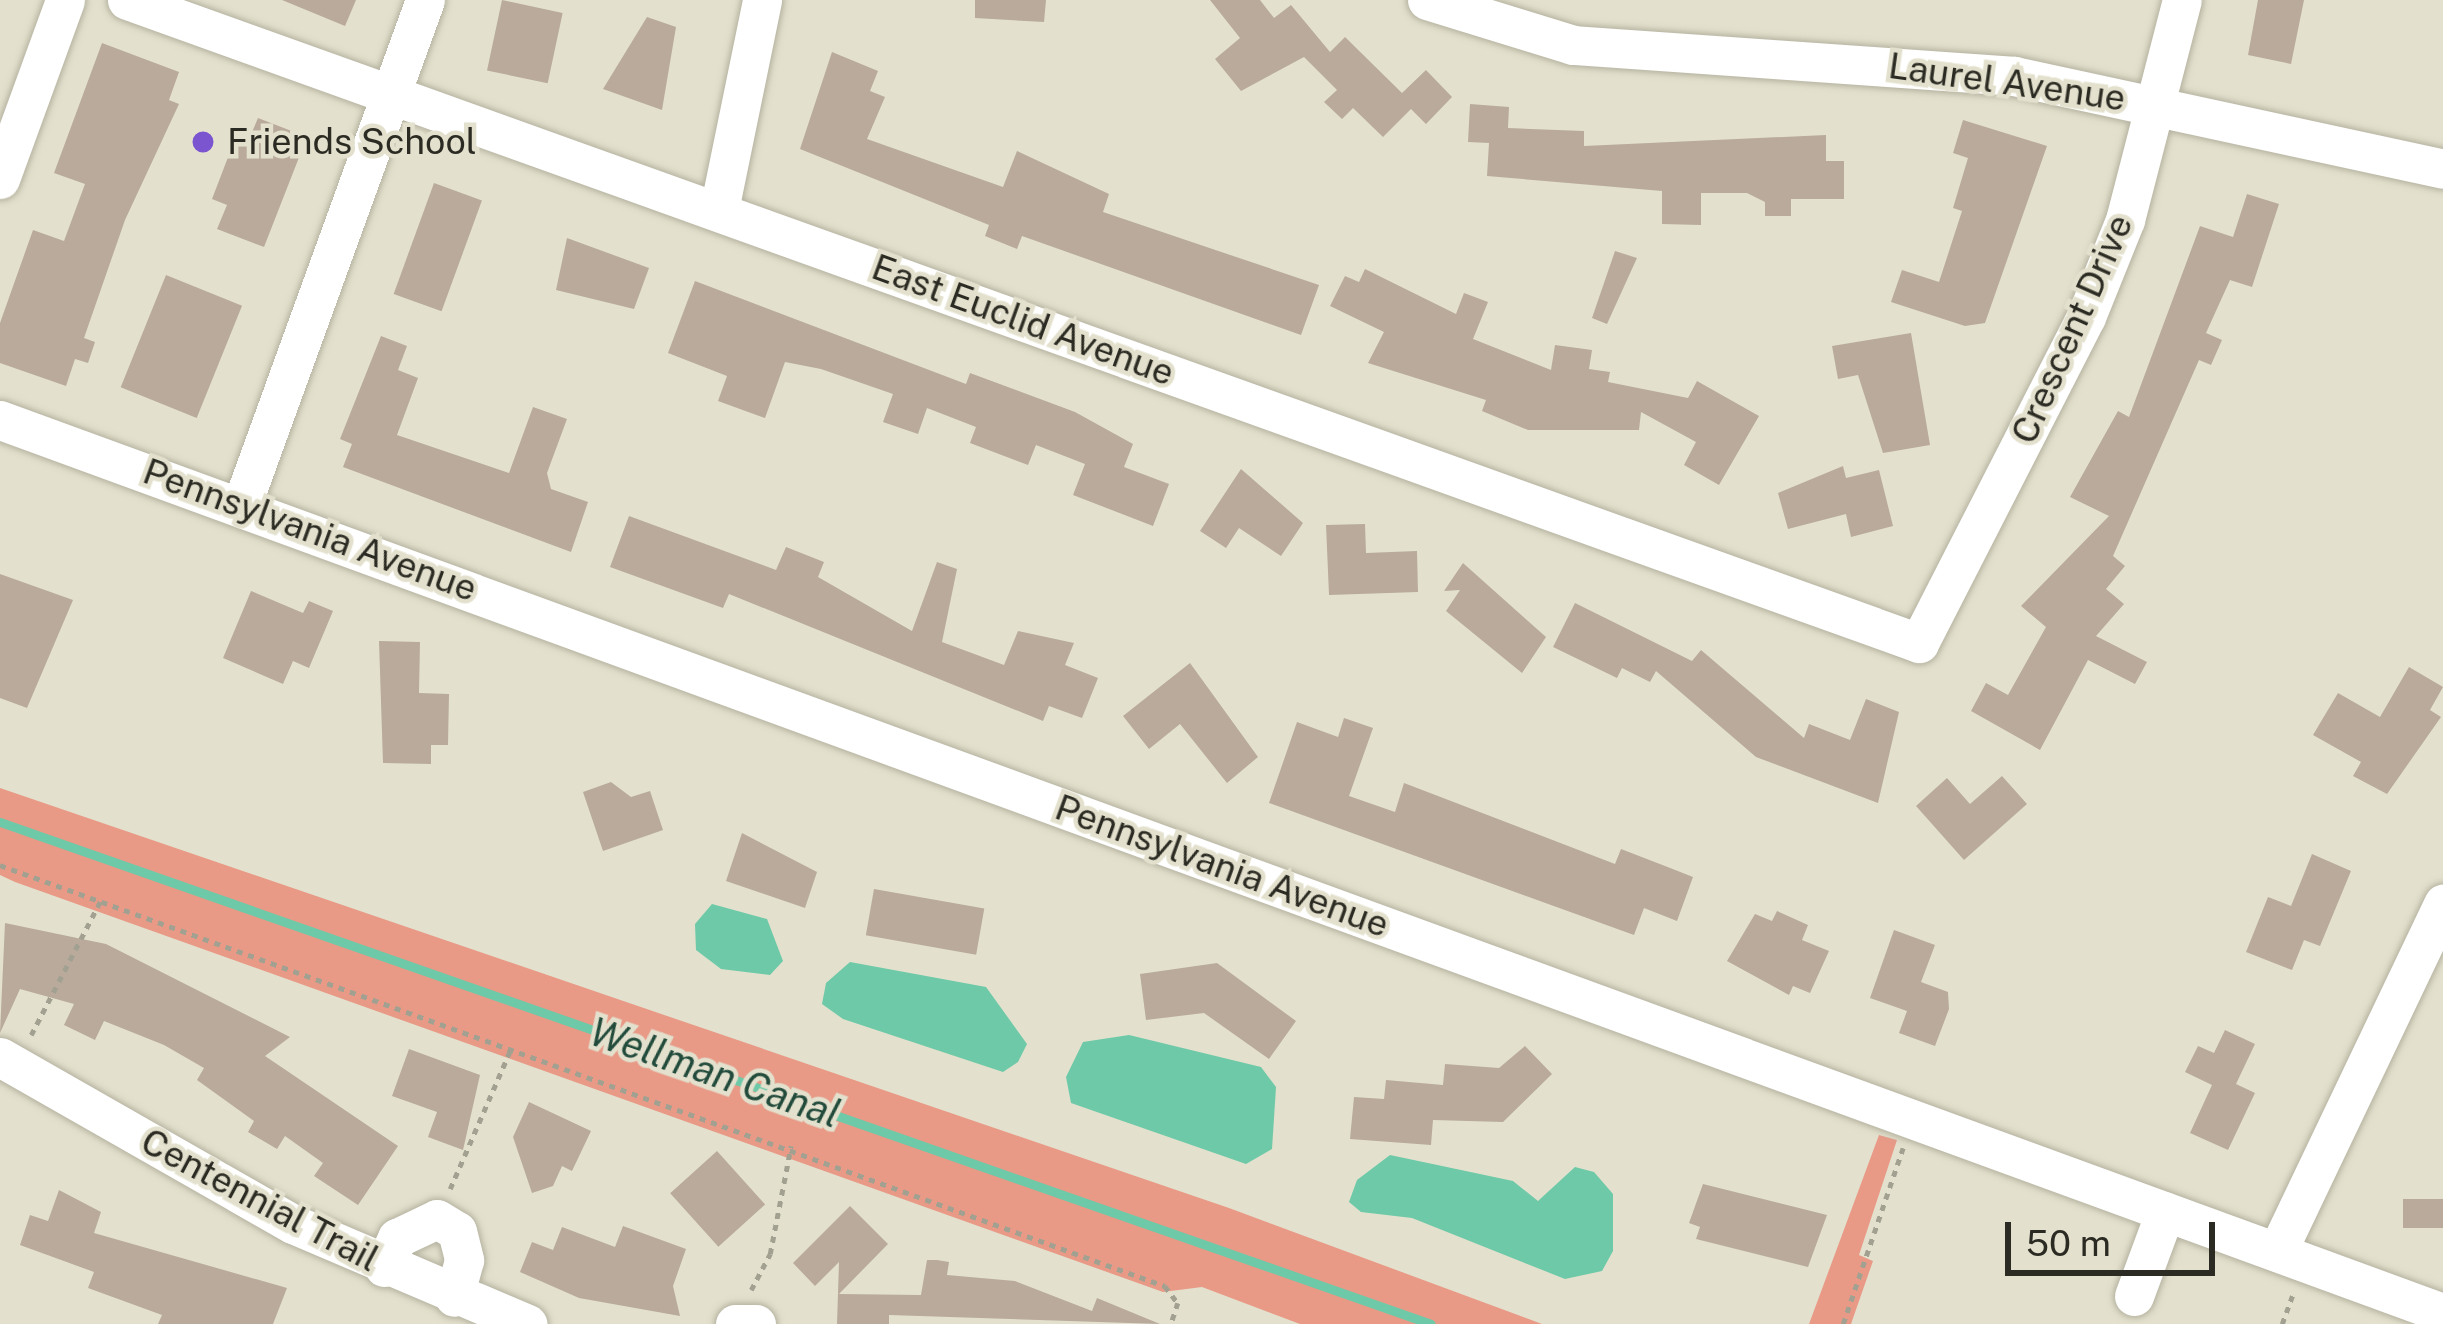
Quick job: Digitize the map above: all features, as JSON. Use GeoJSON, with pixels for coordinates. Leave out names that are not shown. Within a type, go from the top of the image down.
{"type":"FeatureCollection","features":[{"type":"Feature","properties":{"kind":"street"},"geometry":{"type":"LineString","coordinates":[[0,178],[64,0]]}},
{"type":"Feature","properties":{"kind":"street","name":"East Euclid Avenue"},"geometry":{"type":"LineString","coordinates":[[127,0],[1919,643]]}},
{"type":"Feature","properties":{"kind":"street"},"geometry":{"type":"LineString","coordinates":[[242,504],[425,0]]}},
{"type":"Feature","properties":{"kind":"street"},"geometry":{"type":"LineString","coordinates":[[718,210],[762,0]]}},
{"type":"Feature","properties":{"kind":"street","name":"Laurel Avenue"},"geometry":{"type":"LineString","coordinates":[[1427,0],[1573,44],[1701,61],[1929,64],[2159,105],[2443,169]]}},
{"type":"Feature","properties":{"kind":"street","name":"Crescent Drive"},"geometry":{"type":"LineString","coordinates":[[1919,643],[2086,317],[2159,105],[2182,0]]}},
{"type":"Feature","properties":{"kind":"street","name":"Pennsylvania Avenue"},"geometry":{"type":"LineString","coordinates":[[0,420],[242,504],[2443,1313]]}},
{"type":"Feature","properties":{"kind":"street"},"geometry":{"type":"LineString","coordinates":[[2277,1252],[2443,904]]}},
{"type":"Feature","properties":{"kind":"street","name":"Centennial Trail"},"geometry":{"type":"LineString","coordinates":[[7,1061],[384,1267],[528,1324]]}},
{"type":"Feature","properties":{"kind":"street"},"geometry":{"type":"LineString","coordinates":[[2134,1296],[2165,1212]]}},
{"type":"Feature","properties":{"kind":"street"},"geometry":{"type":"LineString","coordinates":[[384,1267],[397,1238],[437,1219],[457,1231],[464,1260],[454,1297]]}},
{"type":"Feature","properties":{"kind":"path"},"geometry":{"type":"LineString","coordinates":[[0,865],[510,1051],[791,1146],[1165,1286],[1178,1304],[1171,1324]]}},
{"type":"Feature","properties":{"kind":"path"},"geometry":{"type":"LineString","coordinates":[[7,1061],[100,902]]}},
{"type":"Feature","properties":{"kind":"path"},"geometry":{"type":"LineString","coordinates":[[437,1219],[510,1051]]}},
{"type":"Feature","properties":{"kind":"path"},"geometry":{"type":"LineString","coordinates":[[1843,1324],[1912,1120]]}},
{"type":"Feature","properties":{"kind":"path"},"geometry":{"type":"LineString","coordinates":[[745,1323],[791,1146]]}},
{"type":"Feature","properties":{"kind":"shaded area"},"geometry":{"type":"Polygon","coordinates":[[[0,788],[1229,1208],[1542,1324],[1300,1324],[1202,1287],[1163,1292],[15,882],[0,875],[0,788]]]}},
{"type":"Feature","properties":{"kind":"shaded area"},"geometry":{"type":"Polygon","coordinates":[[[712,904],[767,919],[783,961],[770,975],[721,969],[696,950],[695,924],[712,904]]]}},
{"type":"Feature","properties":{"kind":"shaded area"},"geometry":{"type":"Polygon","coordinates":[[[850,962],[986,987],[1027,1044],[1018,1062],[1003,1072],[843,1019],[822,1004],[826,983],[850,962]]]}},
{"type":"Feature","properties":{"kind":"shaded area"},"geometry":{"type":"Polygon","coordinates":[[[1129,1035],[1261,1067],[1276,1087],[1272,1149],[1246,1164],[1071,1103],[1066,1077],[1083,1042],[1129,1035]]]}},
{"type":"Feature","properties":{"kind":"shaded area"},"geometry":{"type":"Polygon","coordinates":[[[1879,1135],[1897,1140],[1859,1255],[1873,1261],[1851,1324],[1809,1324],[1879,1135]]]}},
{"type":"Feature","properties":{"kind":"shaded area"},"geometry":{"type":"Polygon","coordinates":[[[1390,1155],[1513,1181],[1538,1201],[1575,1167],[1594,1172],[1613,1194],[1613,1251],[1602,1271],[1565,1279],[1412,1218],[1361,1212],[1349,1202],[1357,1180],[1390,1155]]]}},
{"type":"Feature","properties":{"kind":"building"},"geometry":{"type":"Polygon","coordinates":[[[282,0],[356,0],[345,26],[282,0]]]}},
{"type":"Feature","properties":{"kind":"building"},"geometry":{"type":"Polygon","coordinates":[[[502,0],[563,13],[548,83],[487,70],[502,0]]]}},
{"type":"Feature","properties":{"kind":"building"},"geometry":{"type":"Polygon","coordinates":[[[975,0],[1046,0],[1044,22],[975,18],[975,0]]]}},
{"type":"Feature","properties":{"kind":"building"},"geometry":{"type":"Polygon","coordinates":[[[1210,0],[1260,0],[1274,18],[1291,5],[1330,52],[1345,37],[1402,93],[1426,70],[1452,97],[1426,124],[1411,109],[1383,137],[1353,108],[1342,119],[1324,102],[1337,90],[1304,57],[1241,91],[1215,59],[1240,38],[1210,0]]]}},
{"type":"Feature","properties":{"kind":"building"},"geometry":{"type":"Polygon","coordinates":[[[2258,0],[2304,0],[2291,64],[2248,55],[2258,0]]]}},
{"type":"Feature","properties":{"kind":"building"},"geometry":{"type":"Polygon","coordinates":[[[647,17],[676,27],[662,110],[603,89],[647,17]]]}},
{"type":"Feature","properties":{"kind":"building"},"geometry":{"type":"Polygon","coordinates":[[[102,43],[179,72],[169,100],[179,104],[125,220],[84,338],[95,342],[88,363],[75,359],[66,386],[0,363],[0,323],[33,230],[64,241],[85,184],[54,173],[102,43]]]}},
{"type":"Feature","properties":{"kind":"building"},"geometry":{"type":"Polygon","coordinates":[[[832,52],[878,71],[870,91],[885,97],[867,139],[1003,187],[1017,151],[1109,194],[1103,212],[1319,285],[1301,335],[1022,236],[1017,249],[985,236],[989,225],[800,149],[832,52]]]}},
{"type":"Feature","properties":{"kind":"building"},"geometry":{"type":"Polygon","coordinates":[[[1470,104],[1509,107],[1508,128],[1584,131],[1584,146],[1826,135],[1826,161],[1844,161],[1844,199],[1791,199],[1791,216],[1765,216],[1765,202],[1747,193],[1701,193],[1701,225],[1662,224],[1662,191],[1487,176],[1489,143],[1468,142],[1470,104]]]}},
{"type":"Feature","properties":{"kind":"building"},"geometry":{"type":"Polygon","coordinates":[[[258,118],[307,137],[264,247],[217,229],[227,205],[212,199],[235,139],[247,144],[258,118]]]}},
{"type":"Feature","properties":{"kind":"building"},"geometry":{"type":"Polygon","coordinates":[[[1963,120],[2047,146],[1985,323],[1965,326],[1891,302],[1902,270],[1939,282],[1962,211],[1953,208],[1968,158],[1953,153],[1963,120]]]}},
{"type":"Feature","properties":{"kind":"building"},"geometry":{"type":"Polygon","coordinates":[[[434,183],[482,200],[442,311],[394,294],[434,183]]]}},
{"type":"Feature","properties":{"kind":"building"},"geometry":{"type":"Polygon","coordinates":[[[2247,194],[2279,204],[2252,287],[2230,280],[2206,333],[2222,340],[2211,365],[2199,360],[2113,556],[2125,566],[2106,589],[2124,604],[2096,636],[2147,662],[2135,684],[2088,660],[2040,750],[1971,711],[1986,683],[2008,695],[2046,627],[2021,606],[2109,516],[2070,497],[2118,411],[2129,417],[2200,226],[2233,237],[2247,194]]]}},
{"type":"Feature","properties":{"kind":"building"},"geometry":{"type":"Polygon","coordinates":[[[567,238],[649,268],[634,309],[556,290],[567,238]]]}},
{"type":"Feature","properties":{"kind":"building"},"geometry":{"type":"Polygon","coordinates":[[[1615,251],[1637,258],[1607,324],[1592,318],[1615,251]]]}},
{"type":"Feature","properties":{"kind":"building"},"geometry":{"type":"Polygon","coordinates":[[[1365,269],[1456,314],[1464,293],[1488,302],[1473,339],[1551,370],[1555,345],[1592,350],[1589,369],[1610,372],[1608,382],[1688,398],[1697,381],[1759,416],[1719,485],[1684,465],[1696,442],[1641,412],[1639,430],[1528,430],[1482,411],[1486,400],[1368,363],[1384,332],[1330,306],[1345,276],[1359,282],[1365,269]]]}},
{"type":"Feature","properties":{"kind":"building"},"geometry":{"type":"Polygon","coordinates":[[[166,275],[242,306],[197,418],[121,387],[166,275]]]}},
{"type":"Feature","properties":{"kind":"building"},"geometry":{"type":"Polygon","coordinates":[[[695,281],[966,384],[970,373],[1075,412],[1133,444],[1124,467],[1169,484],[1153,526],[1073,495],[1085,464],[1036,445],[1028,465],[970,443],[976,427],[927,408],[918,434],[883,422],[893,394],[821,369],[785,362],[765,418],[718,401],[727,376],[668,353],[695,281]]]}},
{"type":"Feature","properties":{"kind":"building"},"geometry":{"type":"Polygon","coordinates":[[[1911,333],[1930,445],[1883,453],[1858,375],[1838,379],[1832,346],[1911,333]]]}},
{"type":"Feature","properties":{"kind":"building"},"geometry":{"type":"Polygon","coordinates":[[[381,336],[407,346],[398,370],[418,378],[397,435],[509,473],[533,407],[567,419],[547,473],[551,489],[588,502],[571,552],[343,467],[352,444],[340,439],[381,336]]]}},
{"type":"Feature","properties":{"kind":"building"},"geometry":{"type":"Polygon","coordinates":[[[1843,466],[1846,478],[1879,470],[1893,526],[1851,537],[1846,514],[1788,529],[1778,493],[1843,466]]]}},
{"type":"Feature","properties":{"kind":"building"},"geometry":{"type":"Polygon","coordinates":[[[1241,469],[1303,523],[1281,556],[1239,528],[1226,548],[1200,531],[1241,469]]]}},
{"type":"Feature","properties":{"kind":"building"},"geometry":{"type":"Polygon","coordinates":[[[629,516],[776,570],[786,547],[824,562],[818,577],[912,631],[937,562],[957,569],[942,642],[1004,665],[1018,631],[1074,643],[1065,665],[1098,678],[1082,718],[1049,706],[1043,721],[729,594],[723,608],[610,567],[629,516]]]}},
{"type":"Feature","properties":{"kind":"building"},"geometry":{"type":"Polygon","coordinates":[[[1365,524],[1366,553],[1417,551],[1418,592],[1329,595],[1326,525],[1365,524]]]}},
{"type":"Feature","properties":{"kind":"building"},"geometry":{"type":"Polygon","coordinates":[[[1463,563],[1546,637],[1522,673],[1446,611],[1460,590],[1444,591],[1463,563]]]}},
{"type":"Feature","properties":{"kind":"building"},"geometry":{"type":"Polygon","coordinates":[[[0,574],[73,600],[27,708],[0,698],[0,574]]]}},
{"type":"Feature","properties":{"kind":"building"},"geometry":{"type":"Polygon","coordinates":[[[251,591],[303,613],[309,601],[333,611],[309,668],[293,661],[283,684],[223,658],[251,591]]]}},
{"type":"Feature","properties":{"kind":"building"},"geometry":{"type":"Polygon","coordinates":[[[1575,603],[1692,661],[1701,650],[1804,738],[1809,724],[1850,740],[1866,699],[1899,712],[1878,803],[1756,757],[1656,671],[1650,682],[1622,668],[1617,678],[1553,647],[1575,603]]]}},
{"type":"Feature","properties":{"kind":"building"},"geometry":{"type":"Polygon","coordinates":[[[379,641],[420,642],[419,693],[449,694],[448,745],[431,745],[431,764],[383,763],[379,641]]]}},
{"type":"Feature","properties":{"kind":"building"},"geometry":{"type":"Polygon","coordinates":[[[1190,663],[1258,757],[1227,783],[1180,724],[1149,749],[1123,716],[1190,663]]]}},
{"type":"Feature","properties":{"kind":"building"},"geometry":{"type":"Polygon","coordinates":[[[2409,667],[2443,687],[2430,710],[2441,717],[2387,794],[2353,776],[2361,762],[2313,735],[2338,693],[2380,717],[2409,667]]]}},
{"type":"Feature","properties":{"kind":"building"},"geometry":{"type":"Polygon","coordinates":[[[1344,718],[1373,728],[1349,796],[1395,812],[1404,783],[1615,864],[1621,849],[1693,877],[1677,921],[1644,908],[1634,935],[1269,803],[1297,722],[1338,737],[1344,718]]]}},
{"type":"Feature","properties":{"kind":"building"},"geometry":{"type":"Polygon","coordinates":[[[2002,776],[2027,804],[1964,860],[1916,806],[1947,778],[1970,804],[2002,776]]]}},
{"type":"Feature","properties":{"kind":"building"},"geometry":{"type":"Polygon","coordinates":[[[611,782],[631,797],[650,791],[663,830],[603,851],[583,792],[611,782]]]}},
{"type":"Feature","properties":{"kind":"building"},"geometry":{"type":"Polygon","coordinates":[[[742,833],[817,872],[805,908],[726,881],[742,833]]]}},
{"type":"Feature","properties":{"kind":"building"},"geometry":{"type":"Polygon","coordinates":[[[2312,854],[2351,871],[2320,946],[2304,940],[2292,970],[2246,952],[2268,897],[2291,906],[2312,854]]]}},
{"type":"Feature","properties":{"kind":"building"},"geometry":{"type":"Polygon","coordinates":[[[874,889],[984,908],[976,955],[866,935],[874,889]]]}},
{"type":"Feature","properties":{"kind":"building"},"geometry":{"type":"Polygon","coordinates":[[[1777,911],[1808,925],[1802,940],[1829,951],[1810,993],[1793,986],[1789,995],[1727,961],[1755,914],[1772,921],[1777,911]]]}},
{"type":"Feature","properties":{"kind":"building"},"geometry":{"type":"Polygon","coordinates":[[[5,923],[106,944],[290,1037],[265,1056],[398,1146],[358,1205],[314,1176],[323,1163],[285,1136],[277,1149],[248,1132],[254,1121],[197,1080],[204,1068],[164,1045],[104,1021],[95,1040],[64,1025],[74,1004],[20,989],[0,1033],[5,923]]]}},
{"type":"Feature","properties":{"kind":"building"},"geometry":{"type":"Polygon","coordinates":[[[1894,930],[1935,945],[1921,982],[1948,992],[1949,1009],[1935,1046],[1899,1033],[1907,1011],[1870,998],[1894,930]]]}},
{"type":"Feature","properties":{"kind":"building"},"geometry":{"type":"Polygon","coordinates":[[[1217,963],[1296,1021],[1269,1059],[1204,1013],[1146,1020],[1140,974],[1217,963]]]}},
{"type":"Feature","properties":{"kind":"building"},"geometry":{"type":"Polygon","coordinates":[[[2225,1030],[2255,1044],[2236,1084],[2255,1093],[2228,1150],[2190,1133],[2212,1085],[2185,1072],[2198,1046],[2214,1053],[2225,1030]]]}},
{"type":"Feature","properties":{"kind":"building"},"geometry":{"type":"Polygon","coordinates":[[[1525,1046],[1552,1074],[1503,1122],[1433,1120],[1431,1145],[1350,1139],[1354,1097],[1384,1099],[1386,1080],[1443,1085],[1445,1064],[1499,1068],[1525,1046]]]}},
{"type":"Feature","properties":{"kind":"building"},"geometry":{"type":"Polygon","coordinates":[[[409,1049],[480,1075],[463,1150],[428,1137],[437,1112],[392,1096],[409,1049]]]}},
{"type":"Feature","properties":{"kind":"building"},"geometry":{"type":"Polygon","coordinates":[[[529,1102],[591,1131],[572,1171],[562,1166],[553,1186],[532,1193],[513,1137],[529,1102]]]}},
{"type":"Feature","properties":{"kind":"building"},"geometry":{"type":"Polygon","coordinates":[[[717,1151],[765,1205],[718,1247],[670,1193],[717,1151]]]}},
{"type":"Feature","properties":{"kind":"building"},"geometry":{"type":"Polygon","coordinates":[[[1703,1184],[1827,1215],[1808,1267],[1696,1239],[1700,1227],[1689,1223],[1703,1184]]]}},
{"type":"Feature","properties":{"kind":"building"},"geometry":{"type":"Polygon","coordinates":[[[59,1190],[101,1212],[94,1233],[287,1288],[273,1324],[158,1324],[162,1315],[88,1288],[94,1272],[20,1245],[30,1215],[48,1221],[59,1190]]]}},
{"type":"Feature","properties":{"kind":"building"},"geometry":{"type":"Polygon","coordinates":[[[2403,1199],[2443,1199],[2443,1228],[2403,1228],[2403,1199]]]}},
{"type":"Feature","properties":{"kind":"building"},"geometry":{"type":"Polygon","coordinates":[[[850,1206],[888,1244],[839,1294],[921,1295],[927,1260],[937,1260],[949,1262],[947,1275],[1015,1281],[1092,1311],[1097,1298],[1160,1324],[889,1315],[889,1324],[837,1324],[839,1262],[815,1286],[793,1263],[850,1206]]]}},
{"type":"Feature","properties":{"kind":"building"},"geometry":{"type":"Polygon","coordinates":[[[623,1226],[686,1249],[673,1286],[680,1316],[579,1298],[520,1272],[532,1242],[553,1250],[562,1227],[615,1247],[623,1226]]]}},
{"type":"Feature","properties":{"kind":"waterway","name":"Wellman Canal"},"geometry":{"type":"LineString","coordinates":[[0,822],[1431,1324]]}},
{"type":"Feature","properties":{"kind":"place","name":"Friends School"},"geometry":{"type":"Point","coordinates":[203,142]}}]}
